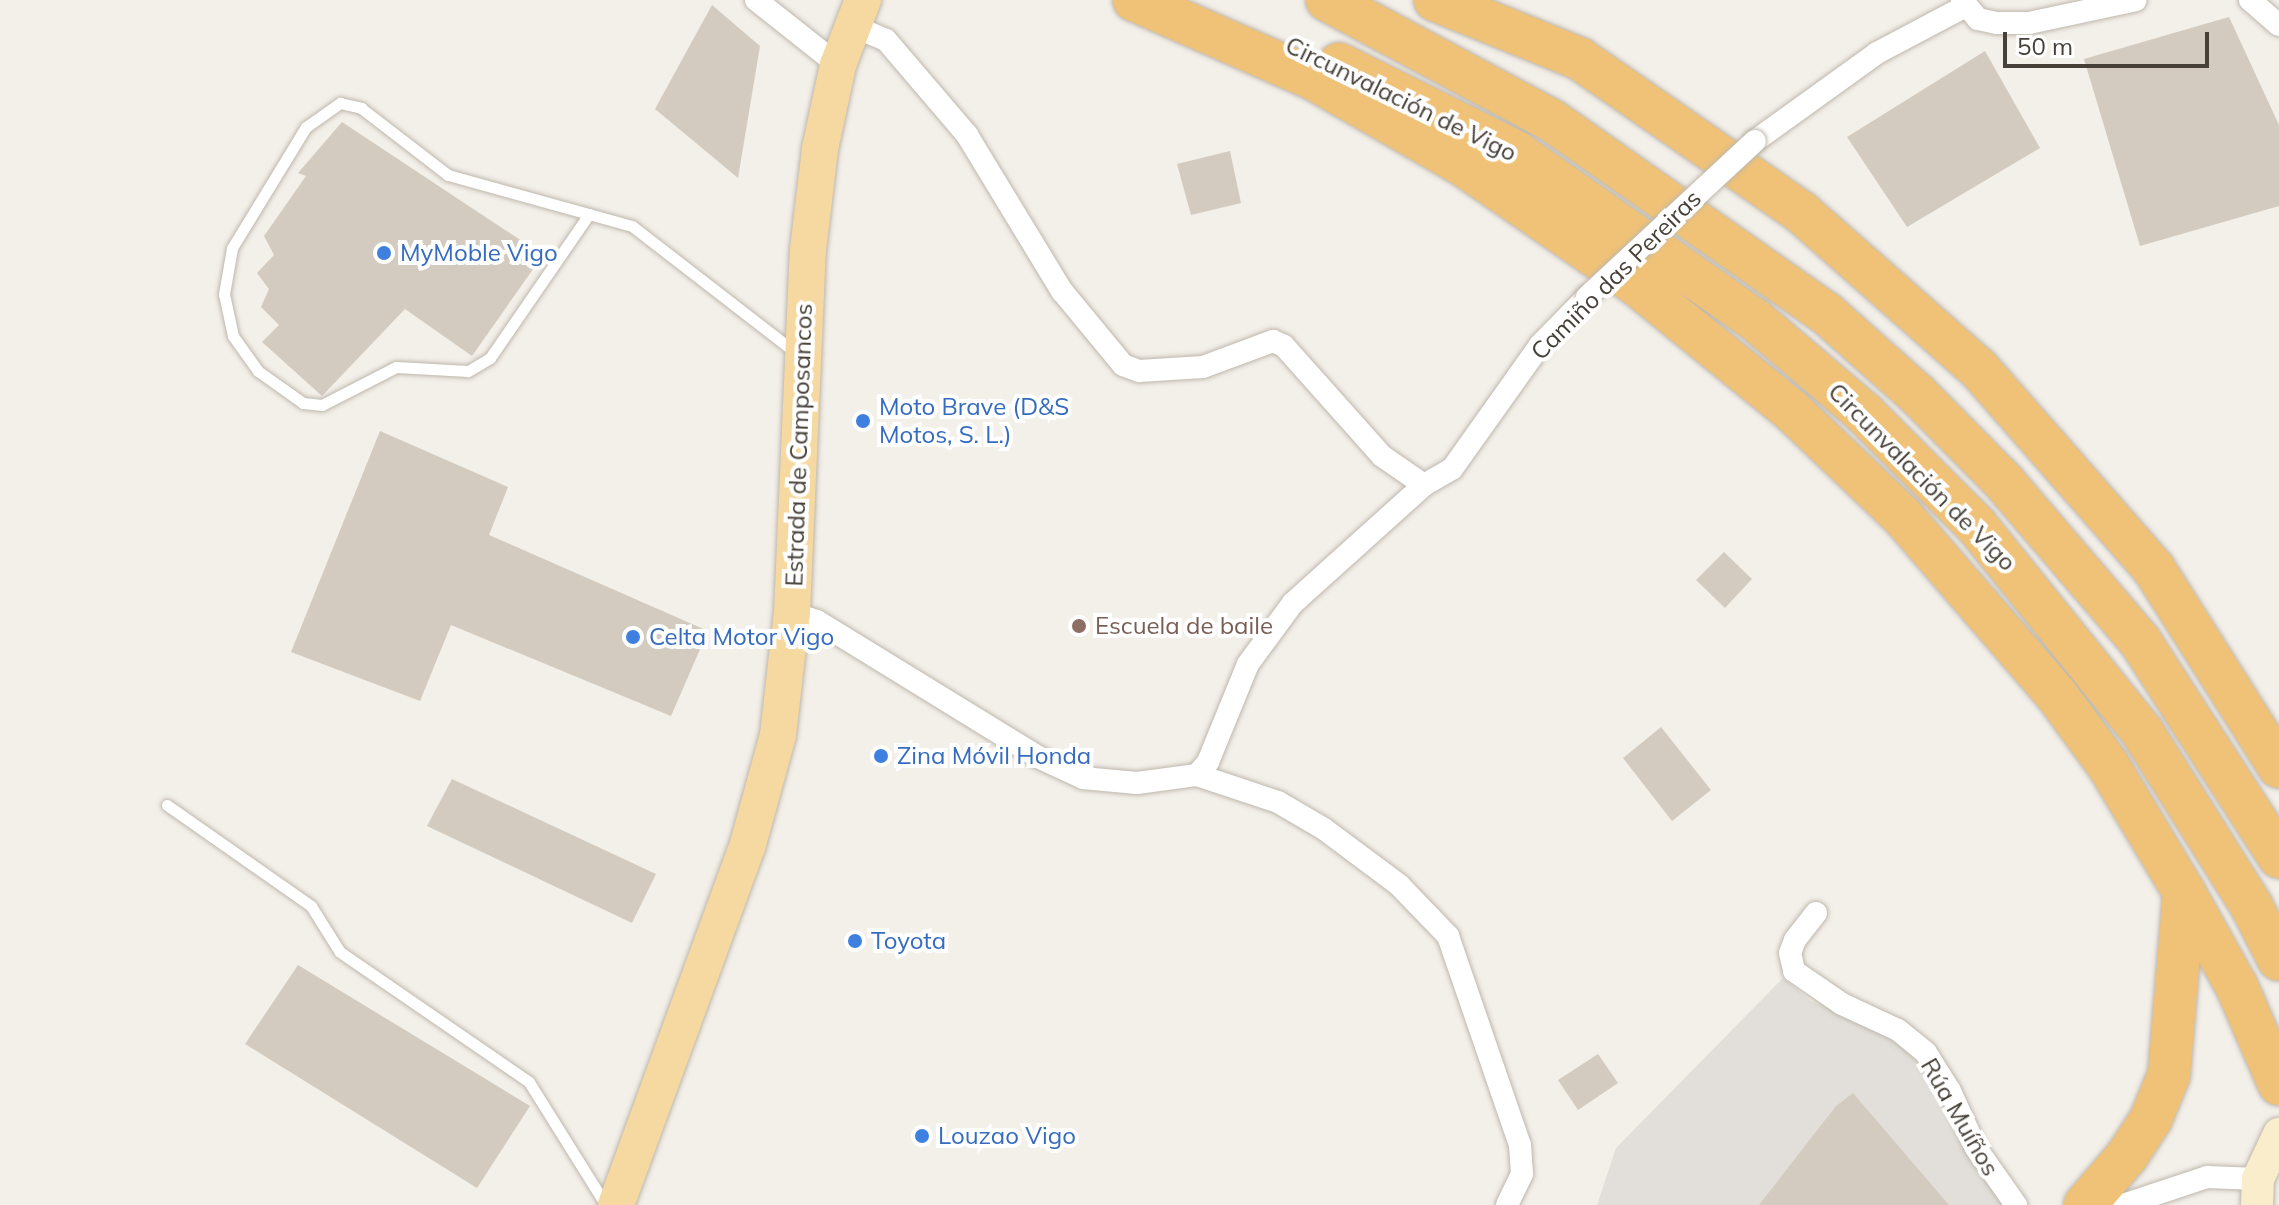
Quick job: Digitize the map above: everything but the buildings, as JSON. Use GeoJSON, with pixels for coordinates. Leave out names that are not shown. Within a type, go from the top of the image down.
{"type":"FeatureCollection","features":[{"type":"Feature","properties":{"kind":"highway"},"geometry":{"type":"LineString","coordinates":[[1134,0],[1312,78],[1463,165],[1637,285],[1791,410],[1903,517],[1992,616],[2108,765],[2237,987],[2279,1084]]}},
{"type":"Feature","properties":{"kind":"highway","name":"Circunvalación de Vigo"},"geometry":{"type":"LineString","coordinates":[[1178,0],[1329,59],[1516,152],[1754,319],[1864,413],[1976,525],[2143,733],[2252,907],[2279,960]]}},
{"type":"Feature","properties":{"kind":"highway","name":"Circunvalación de Vigo"},"geometry":{"type":"LineString","coordinates":[[1327,0],[1551,120],[1826,313],[1917,394],[2005,483],[2140,641],[2279,857]]}},
{"type":"Feature","properties":{"kind":"highway"},"geometry":{"type":"LineString","coordinates":[[1435,0],[1580,59],[1802,213],[1979,369],[2154,569],[2279,767]]}},
{"type":"Feature","properties":{"kind":"highway"},"geometry":{"type":"LineString","coordinates":[[2085,1205],[2127,1156],[2151,1119],[2169,1075],[2184,892]]}},
{"type":"Feature","properties":{"kind":"main road","name":"Estrada de Camposancos"},"geometry":{"type":"LineString","coordinates":[[616,1205],[748,844],[778,735],[792,613],[802,358],[815,192],[838,65],[858,13]]}},
{"type":"Feature","properties":{"kind":"main road"},"geometry":{"type":"LineString","coordinates":[[2257,1192],[2279,1134]]}},
{"type":"Feature","properties":{"kind":"street"},"geometry":{"type":"LineString","coordinates":[[756,0],[838,65]]}},
{"type":"Feature","properties":{"kind":"street"},"geometry":{"type":"LineString","coordinates":[[1963,3],[1978,19],[2029,23],[2136,0]]}},
{"type":"Feature","properties":{"kind":"street"},"geometry":{"type":"LineString","coordinates":[[2250,0],[2279,25]]}},
{"type":"Feature","properties":{"kind":"street","name":"Camiño das Pereiras"},"geometry":{"type":"LineString","coordinates":[[1197,775],[1208,762],[1248,664],[1293,603],[1424,485],[1452,469],[1468,452],[1540,345],[1587,297],[1755,141],[1877,53],[1963,3]]}},
{"type":"Feature","properties":{"kind":"street"},"geometry":{"type":"LineString","coordinates":[[858,13],[886,40],[967,135],[1062,291],[1123,365],[1139,371],[1203,367],[1273,341],[1284,346],[1382,456],[1424,485]]}},
{"type":"Feature","properties":{"kind":"street"},"geometry":{"type":"LineString","coordinates":[[792,613],[817,621],[1038,757],[1083,778],[1137,783],[1197,775],[1278,802],[1324,829],[1399,885],[1448,936],[1520,1145],[1522,1174],[1507,1205]]}},
{"type":"Feature","properties":{"kind":"street","name":"Rúa Muíños"},"geometry":{"type":"LineString","coordinates":[[1816,913],[1795,940],[1790,953],[1794,971],[1842,1004],[1898,1030],[1926,1053],[1950,1091],[1976,1148],[2016,1205]]}},
{"type":"Feature","properties":{"kind":"street"},"geometry":{"type":"LineString","coordinates":[[2123,1205],[2207,1177],[2257,1192]]}},
{"type":"Feature","properties":{"kind":"lane"},"geometry":{"type":"LineString","coordinates":[[589,214],[490,358],[468,371],[396,367],[322,405],[303,403],[258,371],[233,336],[224,294],[232,248],[306,127],[340,103],[361,108],[448,175],[589,214],[632,226],[802,358]]}},
{"type":"Feature","properties":{"kind":"lane"},"geometry":{"type":"LineString","coordinates":[[167,805],[311,906],[340,952],[529,1082],[606,1205]]}},
{"type":"Feature","properties":{"kind":"shaded area"},"geometry":{"type":"Polygon","coordinates":[[[1783,978],[1811,1001],[1893,1036],[1946,1095],[1969,1153],[2002,1205],[1597,1205],[1616,1148],[1783,978]]]}},
{"type":"Feature","properties":{"kind":"place","name":"MyMoble Vigo"},"geometry":{"type":"Point","coordinates":[384,253]}},
{"type":"Feature","properties":{"kind":"place","name":"Moto Brave (D&S Motos, S. L.)"},"geometry":{"type":"Point","coordinates":[863,421]}},
{"type":"Feature","properties":{"kind":"place","name":"Escuela de baile"},"geometry":{"type":"Point","coordinates":[1079,626]}},
{"type":"Feature","properties":{"kind":"place","name":"Celta Motor Vigo"},"geometry":{"type":"Point","coordinates":[633,637]}},
{"type":"Feature","properties":{"kind":"place","name":"Zina Móvil Honda"},"geometry":{"type":"Point","coordinates":[881,756]}},
{"type":"Feature","properties":{"kind":"place","name":"Toyota"},"geometry":{"type":"Point","coordinates":[855,941]}},
{"type":"Feature","properties":{"kind":"place","name":"Louzao Vigo"},"geometry":{"type":"Point","coordinates":[922,1136]}}]}
